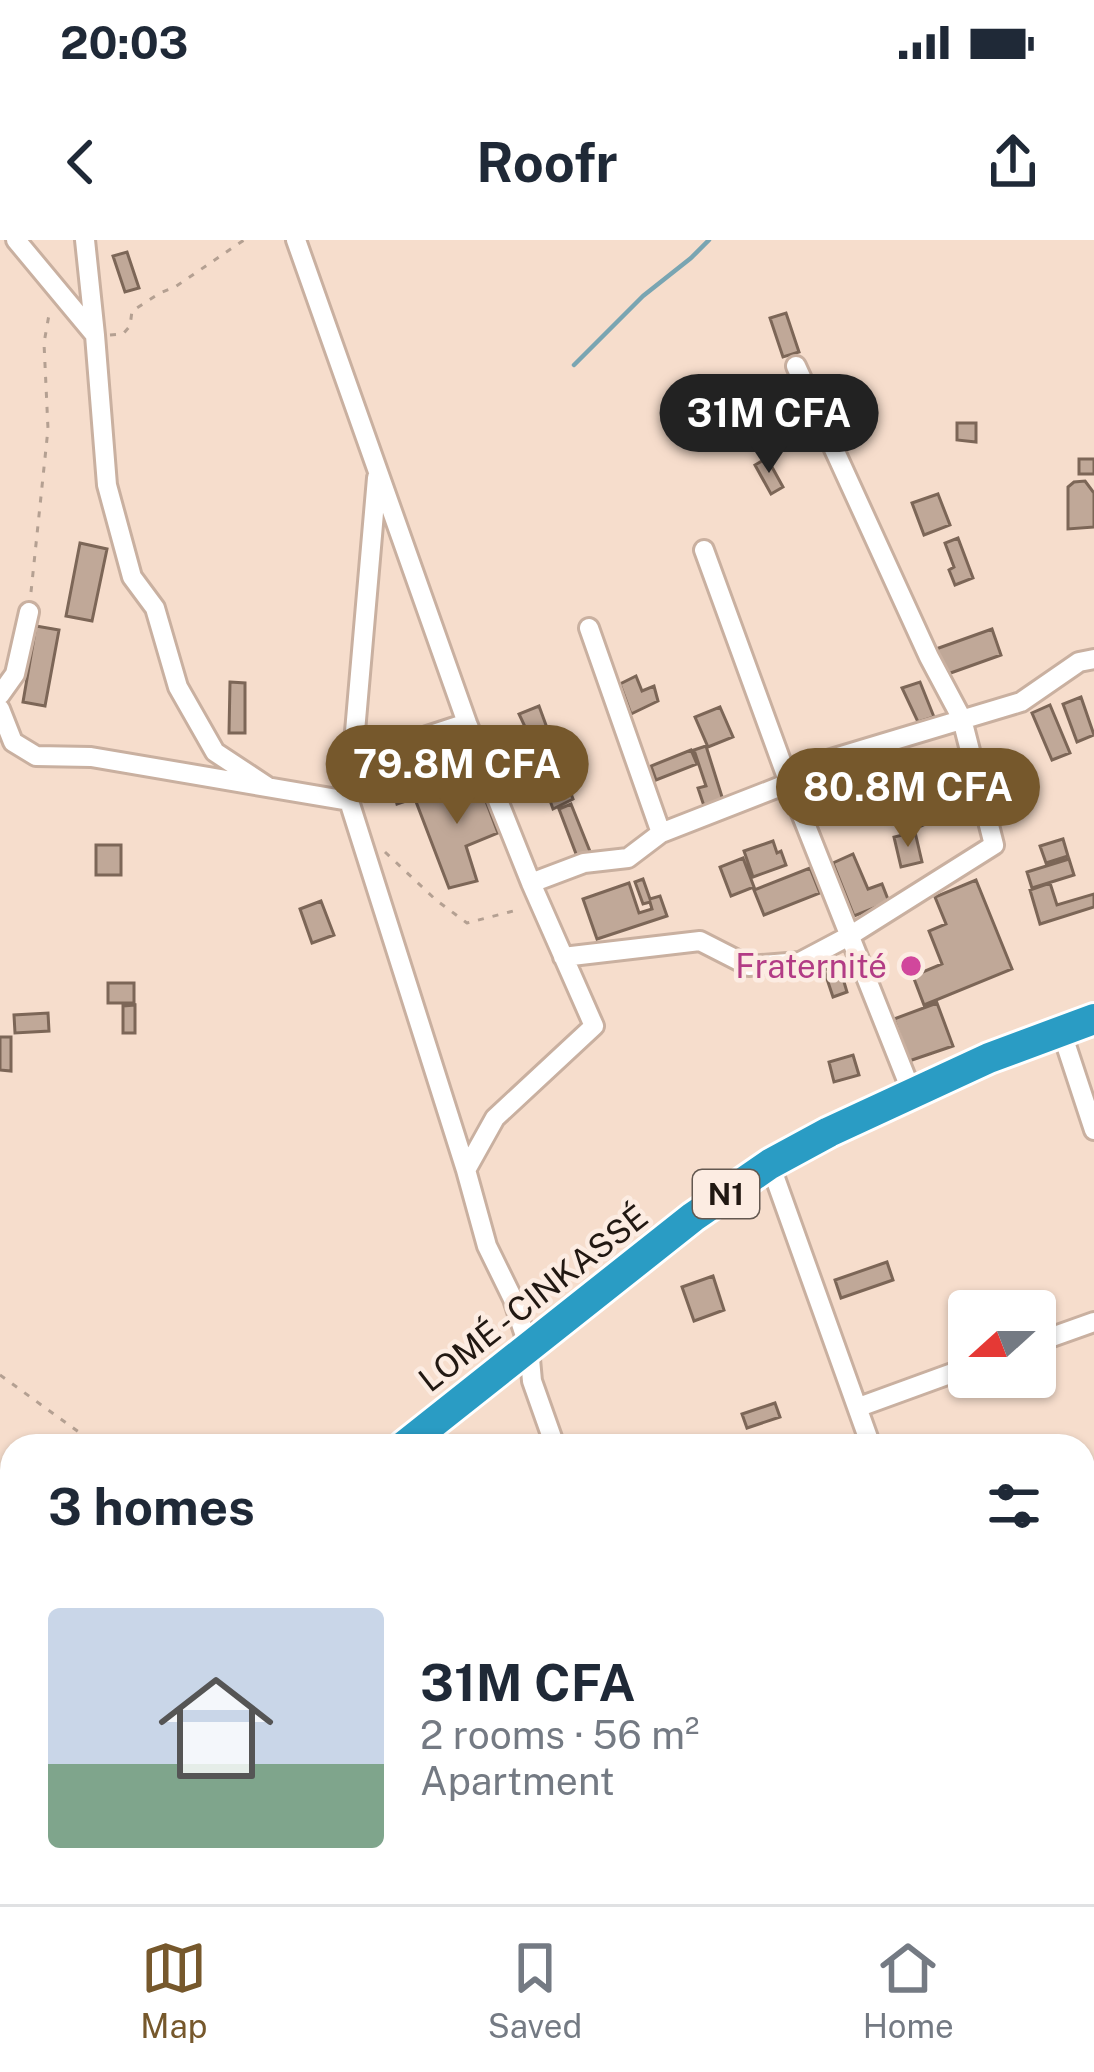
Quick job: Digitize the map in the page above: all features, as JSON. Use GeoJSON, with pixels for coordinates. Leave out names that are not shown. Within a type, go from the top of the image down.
{"type":"FeatureCollection","features":[{"type":"Feature","properties":{"kind":"highway","name":"LOMÉ - CINKASSÉ"},"geometry":{"type":"LineString","coordinates":[[419,1434],[693,1217],[770,1164],[988,1058],[1094,1019]]}},
{"type":"Feature","properties":{"kind":"street"},"geometry":{"type":"LineString","coordinates":[[16,240],[94,335]]}},
{"type":"Feature","properties":{"kind":"street"},"geometry":{"type":"LineString","coordinates":[[85,240],[106,485],[132,577],[155,608],[178,687],[215,752],[268,787]]}},
{"type":"Feature","properties":{"kind":"street"},"geometry":{"type":"LineString","coordinates":[[296,240],[467,723],[594,1026],[495,1118],[466,1170]]}},
{"type":"Feature","properties":{"kind":"street"},"geometry":{"type":"LineString","coordinates":[[563,957],[700,941],[749,966],[800,962],[994,845],[962,719],[796,365]]}},
{"type":"Feature","properties":{"kind":"street"},"geometry":{"type":"LineString","coordinates":[[378,468],[349,800],[487,1246],[529,1348],[532,1381],[551,1434]]}},
{"type":"Feature","properties":{"kind":"street"},"geometry":{"type":"LineString","coordinates":[[704,550],[912,1093]]}},
{"type":"Feature","properties":{"kind":"street"},"geometry":{"type":"LineString","coordinates":[[0,694],[15,674],[29,612]]}},
{"type":"Feature","properties":{"kind":"street"},"geometry":{"type":"LineString","coordinates":[[589,628],[661,833]]}},
{"type":"Feature","properties":{"kind":"street"},"geometry":{"type":"LineString","coordinates":[[531,883],[584,863],[628,858],[661,833],[790,783],[821,762],[1021,702],[1079,662],[1094,659]]}},
{"type":"Feature","properties":{"kind":"street"},"geometry":{"type":"LineString","coordinates":[[0,709],[13,742],[36,756],[91,758],[349,800]]}},
{"type":"Feature","properties":{"kind":"street"},"geometry":{"type":"LineString","coordinates":[[354,760],[467,723]]}},
{"type":"Feature","properties":{"kind":"street"},"geometry":{"type":"LineString","coordinates":[[1061,1030],[1094,1130]]}},
{"type":"Feature","properties":{"kind":"street"},"geometry":{"type":"LineString","coordinates":[[770,1164],[867,1434]]}},
{"type":"Feature","properties":{"kind":"street"},"geometry":{"type":"LineString","coordinates":[[1056,1336],[1094,1322]]}},
{"type":"Feature","properties":{"kind":"street"},"geometry":{"type":"LineString","coordinates":[[859,1407],[948,1375]]}},
{"type":"Feature","properties":{"kind":"path"},"geometry":{"type":"LineString","coordinates":[[94,335],[123,334],[130,326],[132,311],[244,240]]}},
{"type":"Feature","properties":{"kind":"path"},"geometry":{"type":"LineString","coordinates":[[29,612],[48,429],[44,343],[54,286]]}},
{"type":"Feature","properties":{"kind":"path"},"geometry":{"type":"LineString","coordinates":[[357,825],[467,923],[540,904]]}},
{"type":"Feature","properties":{"kind":"path"},"geometry":{"type":"LineString","coordinates":[[0,1375],[80,1434]]}},
{"type":"Feature","properties":{"kind":"building"},"geometry":{"type":"Polygon","coordinates":[[[127,252],[139,288],[125,292],[113,256],[127,252]]]}},
{"type":"Feature","properties":{"kind":"building"},"geometry":{"type":"Polygon","coordinates":[[[786,313],[799,352],[783,357],[770,318],[786,313]]]}},
{"type":"Feature","properties":{"kind":"building"},"geometry":{"type":"Polygon","coordinates":[[[756,392],[771,427],[745,437],[731,402],[756,392]]]}},
{"type":"Feature","properties":{"kind":"building"},"geometry":{"type":"Polygon","coordinates":[[[957,423],[976,423],[976,442],[957,440],[957,423]]]}},
{"type":"Feature","properties":{"kind":"building"},"geometry":{"type":"Polygon","coordinates":[[[767,458],[783,487],[771,494],[755,465],[767,458]]]}},
{"type":"Feature","properties":{"kind":"building"},"geometry":{"type":"Polygon","coordinates":[[[1079,459],[1094,459],[1094,474],[1079,474],[1079,459]]]}},
{"type":"Feature","properties":{"kind":"building"},"geometry":{"type":"Polygon","coordinates":[[[1085,481],[1094,493],[1094,527],[1068,529],[1068,487],[1085,481]]]}},
{"type":"Feature","properties":{"kind":"building"},"geometry":{"type":"Polygon","coordinates":[[[938,494],[950,525],[924,535],[912,503],[938,494]]]}},
{"type":"Feature","properties":{"kind":"building"},"geometry":{"type":"Polygon","coordinates":[[[958,538],[973,578],[955,585],[945,543],[958,538]]]}},
{"type":"Feature","properties":{"kind":"building"},"geometry":{"type":"Polygon","coordinates":[[[80,543],[107,549],[92,621],[66,616],[80,543]]]}},
{"type":"Feature","properties":{"kind":"building"},"geometry":{"type":"Polygon","coordinates":[[[36,626],[59,630],[45,706],[23,702],[36,626]]]}},
{"type":"Feature","properties":{"kind":"building"},"geometry":{"type":"Polygon","coordinates":[[[992,629],[1001,655],[945,675],[936,649],[992,629]]]}},
{"type":"Feature","properties":{"kind":"building"},"geometry":{"type":"Polygon","coordinates":[[[636,676],[642,691],[654,686],[658,701],[631,714],[620,684],[636,676]]]}},
{"type":"Feature","properties":{"kind":"building"},"geometry":{"type":"Polygon","coordinates":[[[230,682],[245,683],[245,733],[229,733],[230,682]]]}},
{"type":"Feature","properties":{"kind":"building"},"geometry":{"type":"Polygon","coordinates":[[[920,682],[934,717],[918,722],[902,688],[920,682]]]}},
{"type":"Feature","properties":{"kind":"building"},"geometry":{"type":"Polygon","coordinates":[[[1081,697],[1094,735],[1077,742],[1063,704],[1081,697]]]}},
{"type":"Feature","properties":{"kind":"building"},"geometry":{"type":"Polygon","coordinates":[[[1050,705],[1070,753],[1052,760],[1032,713],[1050,705]]]}},
{"type":"Feature","properties":{"kind":"building"},"geometry":{"type":"Polygon","coordinates":[[[539,706],[573,799],[553,809],[543,781],[507,796],[501,781],[524,775],[517,755],[535,748],[519,714],[539,706]]]}},
{"type":"Feature","properties":{"kind":"building"},"geometry":{"type":"Polygon","coordinates":[[[720,707],[733,737],[708,747],[695,717],[720,707]]]}},
{"type":"Feature","properties":{"kind":"building"},"geometry":{"type":"Polygon","coordinates":[[[706,746],[723,800],[704,806],[698,788],[706,786],[694,750],[706,746]]]}},
{"type":"Feature","properties":{"kind":"building"},"geometry":{"type":"Polygon","coordinates":[[[691,750],[697,764],[656,780],[651,766],[691,750]]]}},
{"type":"Feature","properties":{"kind":"building"},"geometry":{"type":"Polygon","coordinates":[[[400,756],[409,800],[397,804],[386,763],[400,756]]]}},
{"type":"Feature","properties":{"kind":"building"},"geometry":{"type":"Polygon","coordinates":[[[476,775],[498,833],[466,846],[477,881],[449,888],[415,799],[476,775]]]}},
{"type":"Feature","properties":{"kind":"building"},"geometry":{"type":"Polygon","coordinates":[[[929,782],[944,816],[921,826],[906,791],[929,782]]]}},
{"type":"Feature","properties":{"kind":"building"},"geometry":{"type":"Polygon","coordinates":[[[571,804],[591,854],[578,859],[559,809],[571,804]]]}},
{"type":"Feature","properties":{"kind":"building"},"geometry":{"type":"Polygon","coordinates":[[[915,832],[922,862],[901,867],[894,837],[915,832]]]}},
{"type":"Feature","properties":{"kind":"building"},"geometry":{"type":"Polygon","coordinates":[[[1063,839],[1068,856],[1046,863],[1040,846],[1063,839]]]}},
{"type":"Feature","properties":{"kind":"building"},"geometry":{"type":"Polygon","coordinates":[[[773,841],[786,865],[753,877],[744,851],[773,841]]]}},
{"type":"Feature","properties":{"kind":"building"},"geometry":{"type":"Polygon","coordinates":[[[96,845],[121,845],[121,875],[96,875],[96,845]]]}},
{"type":"Feature","properties":{"kind":"building"},"geometry":{"type":"Polygon","coordinates":[[[853,854],[868,889],[882,884],[889,902],[854,916],[833,863],[853,854]]]}},
{"type":"Feature","properties":{"kind":"building"},"geometry":{"type":"Polygon","coordinates":[[[743,858],[754,887],[731,896],[720,867],[743,858]]]}},
{"type":"Feature","properties":{"kind":"building"},"geometry":{"type":"Polygon","coordinates":[[[1069,859],[1074,875],[1032,888],[1027,872],[1069,859]]]}},
{"type":"Feature","properties":{"kind":"building"},"geometry":{"type":"Polygon","coordinates":[[[810,868],[820,893],[764,915],[754,890],[810,868]]]}},
{"type":"Feature","properties":{"kind":"building"},"geometry":{"type":"Polygon","coordinates":[[[643,879],[650,899],[660,896],[667,916],[597,939],[583,899],[629,883],[639,913],[652,909],[650,902],[643,904],[635,882],[643,879]]]}},
{"type":"Feature","properties":{"kind":"building"},"geometry":{"type":"Polygon","coordinates":[[[976,880],[1012,969],[924,1005],[913,976],[942,964],[929,931],[946,924],[935,897],[976,880]]]}},
{"type":"Feature","properties":{"kind":"building"},"geometry":{"type":"Polygon","coordinates":[[[1050,883],[1057,905],[1094,894],[1094,907],[1040,924],[1030,890],[1050,883]]]}},
{"type":"Feature","properties":{"kind":"building"},"geometry":{"type":"Polygon","coordinates":[[[321,901],[334,935],[312,943],[300,909],[321,901]]]}},
{"type":"Feature","properties":{"kind":"building"},"geometry":{"type":"Polygon","coordinates":[[[839,965],[847,992],[833,997],[824,970],[839,965]]]}},
{"type":"Feature","properties":{"kind":"building"},"geometry":{"type":"Polygon","coordinates":[[[108,983],[134,983],[134,1003],[108,1003],[108,983]]]}},
{"type":"Feature","properties":{"kind":"building"},"geometry":{"type":"Polygon","coordinates":[[[937,1003],[953,1046],[909,1061],[894,1019],[937,1003]]]}},
{"type":"Feature","properties":{"kind":"building"},"geometry":{"type":"Polygon","coordinates":[[[135,1005],[135,1033],[123,1033],[123,1006],[135,1005]]]}},
{"type":"Feature","properties":{"kind":"building"},"geometry":{"type":"Polygon","coordinates":[[[48,1013],[49,1031],[15,1033],[14,1015],[48,1013]]]}},
{"type":"Feature","properties":{"kind":"building"},"geometry":{"type":"Polygon","coordinates":[[[0,1037],[11,1037],[11,1071],[0,1070],[0,1037]]]}},
{"type":"Feature","properties":{"kind":"building"},"geometry":{"type":"Polygon","coordinates":[[[853,1055],[859,1075],[834,1082],[829,1062],[853,1055]]]}},
{"type":"Feature","properties":{"kind":"building"},"geometry":{"type":"Polygon","coordinates":[[[887,1262],[893,1280],[841,1298],[835,1280],[887,1262]]]}},
{"type":"Feature","properties":{"kind":"building"},"geometry":{"type":"Polygon","coordinates":[[[713,1276],[724,1310],[694,1321],[682,1287],[713,1276]]]}},
{"type":"Feature","properties":{"kind":"building"},"geometry":{"type":"Polygon","coordinates":[[[775,1403],[780,1417],[747,1428],[742,1414],[775,1403]]]}},
{"type":"Feature","properties":{"kind":"waterway"},"geometry":{"type":"LineString","coordinates":[[574,365],[643,296],[709,240]]}},
{"type":"Feature","properties":{"kind":"place","name":"Fraternité"},"geometry":{"type":"Point","coordinates":[911,966]}}]}
